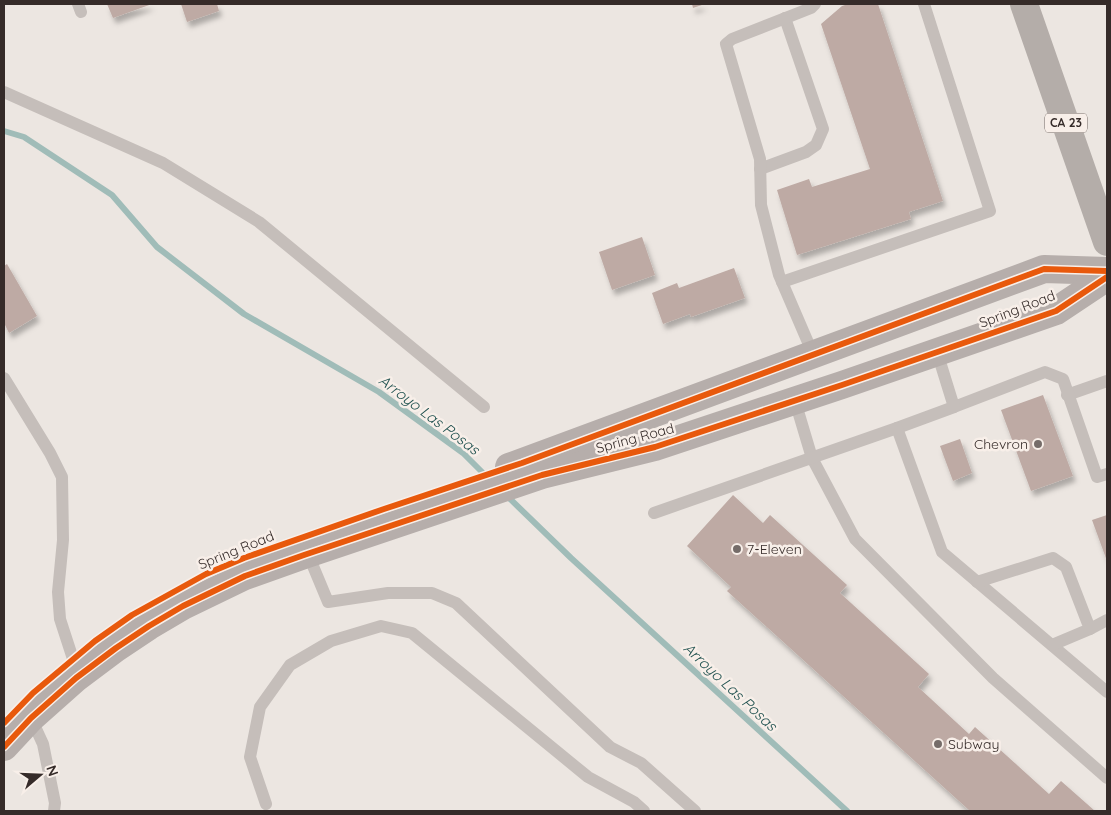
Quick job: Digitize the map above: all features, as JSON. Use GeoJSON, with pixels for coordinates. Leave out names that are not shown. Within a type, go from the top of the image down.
{"type":"FeatureCollection","features":[{"type":"Feature","properties":{"kind":"main road","name":"CA 23"},"geometry":{"type":"LineString","coordinates":[[1024,4],[1107,242]]}},
{"type":"Feature","properties":{"kind":"main road","name":"Spring Road"},"geometry":{"type":"LineString","coordinates":[[4,723],[33,694],[73,659],[132,615],[206,574],[244,558],[392,516],[532,469],[813,354],[1044,269],[1107,271]]}},
{"type":"Feature","properties":{"kind":"main road","name":"Spring Road"},"geometry":{"type":"LineString","coordinates":[[532,469],[655,447],[795,401],[1056,311],[1107,277]]}},
{"type":"Feature","properties":{"kind":"main road","name":"Spring Road"},"geometry":{"type":"LineString","coordinates":[[4,748],[31,718],[76,678],[149,626],[219,588],[308,554],[392,516]]}},
{"type":"Feature","properties":{"kind":"lane"},"geometry":{"type":"LineString","coordinates":[[813,354],[782,282],[760,205],[760,159],[726,44],[732,39],[811,8],[815,4]]}},
{"type":"Feature","properties":{"kind":"lane"},"geometry":{"type":"LineString","coordinates":[[782,282],[990,211],[924,4]]}},
{"type":"Feature","properties":{"kind":"lane"},"geometry":{"type":"LineString","coordinates":[[760,169],[806,152],[816,145],[823,129],[785,18]]}},
{"type":"Feature","properties":{"kind":"lane"},"geometry":{"type":"LineString","coordinates":[[4,92],[163,163],[259,222],[484,407]]}},
{"type":"Feature","properties":{"kind":"lane"},"geometry":{"type":"LineString","coordinates":[[937,352],[954,407]]}},
{"type":"Feature","properties":{"kind":"lane"},"geometry":{"type":"LineString","coordinates":[[654,513],[897,428],[1045,372],[1062,379],[1097,478],[1107,474]]}},
{"type":"Feature","properties":{"kind":"lane"},"geometry":{"type":"LineString","coordinates":[[4,378],[50,453],[62,477],[63,540],[58,592],[60,619],[73,659]]}},
{"type":"Feature","properties":{"kind":"lane"},"geometry":{"type":"LineString","coordinates":[[1067,395],[1107,381]]}},
{"type":"Feature","properties":{"kind":"lane"},"geometry":{"type":"LineString","coordinates":[[795,401],[812,458],[855,539],[993,678],[1107,778]]}},
{"type":"Feature","properties":{"kind":"lane"},"geometry":{"type":"LineString","coordinates":[[897,428],[942,552],[1107,692]]}},
{"type":"Feature","properties":{"kind":"lane"},"geometry":{"type":"LineString","coordinates":[[308,554],[328,602],[388,593],[432,593],[456,603],[610,747],[641,763],[695,811]]}},
{"type":"Feature","properties":{"kind":"lane"},"geometry":{"type":"LineString","coordinates":[[978,582],[1053,558],[1066,567],[1090,629]]}},
{"type":"Feature","properties":{"kind":"lane"},"geometry":{"type":"LineString","coordinates":[[1052,645],[1107,620]]}},
{"type":"Feature","properties":{"kind":"lane"},"geometry":{"type":"LineString","coordinates":[[266,804],[250,757],[260,707],[290,665],[331,641],[381,626],[412,633],[588,777],[634,802],[644,811]]}},
{"type":"Feature","properties":{"kind":"lane"},"geometry":{"type":"LineString","coordinates":[[31,718],[43,744],[55,803],[54,811]]}},
{"type":"Feature","properties":{"kind":"building"},"geometry":{"type":"Polygon","coordinates":[[[107,4],[152,4],[113,18],[107,4]]]}},
{"type":"Feature","properties":{"kind":"building"},"geometry":{"type":"Polygon","coordinates":[[[181,4],[217,4],[219,11],[187,22],[181,4]]]}},
{"type":"Feature","properties":{"kind":"building"},"geometry":{"type":"Polygon","coordinates":[[[692,4],[705,4],[693,8],[692,4]]]}},
{"type":"Feature","properties":{"kind":"building"},"geometry":{"type":"Polygon","coordinates":[[[848,4],[878,4],[943,201],[909,212],[911,219],[797,255],[777,190],[809,179],[812,187],[870,169],[821,24],[842,6],[848,4]]]}},
{"type":"Feature","properties":{"kind":"building"},"geometry":{"type":"Polygon","coordinates":[[[642,237],[655,275],[612,290],[599,252],[642,237]]]}},
{"type":"Feature","properties":{"kind":"building"},"geometry":{"type":"Polygon","coordinates":[[[7,264],[37,316],[9,333],[4,323],[4,266],[7,264]]]}},
{"type":"Feature","properties":{"kind":"building"},"geometry":{"type":"Polygon","coordinates":[[[734,268],[745,298],[691,317],[690,314],[663,324],[652,293],[677,283],[679,288],[734,268]]]}},
{"type":"Feature","properties":{"kind":"building"},"geometry":{"type":"Polygon","coordinates":[[[1043,395],[1073,476],[1031,491],[1001,410],[1043,395]]]}},
{"type":"Feature","properties":{"kind":"building"},"geometry":{"type":"Polygon","coordinates":[[[960,439],[972,473],[953,481],[940,446],[960,439]]]}},
{"type":"Feature","properties":{"kind":"building"},"geometry":{"type":"Polygon","coordinates":[[[733,495],[763,523],[770,515],[847,585],[840,593],[929,674],[918,687],[969,734],[975,727],[1049,794],[1061,781],[1095,811],[970,811],[727,591],[731,587],[687,546],[733,495]]]}},
{"type":"Feature","properties":{"kind":"building"},"geometry":{"type":"Polygon","coordinates":[[[1107,515],[1107,561],[1092,520],[1107,515]]]}},
{"type":"Feature","properties":{"kind":"waterway","name":"Arroyo Las Posas"},"geometry":{"type":"LineString","coordinates":[[4,131],[24,137],[112,195],[157,247],[244,314],[379,392],[463,453],[494,484]]}},
{"type":"Feature","properties":{"kind":"waterway","name":"Arroyo Las Posas"},"geometry":{"type":"LineString","coordinates":[[505,494],[571,558],[847,811]]}},
{"type":"Feature","properties":{"kind":"cycle path"},"geometry":{"type":"LineString","coordinates":[[4,723],[33,693],[95,641],[132,615],[206,574],[244,558],[522,463],[1044,269],[1107,271]]}},
{"type":"Feature","properties":{"kind":"cycle path"},"geometry":{"type":"LineString","coordinates":[[4,747],[31,718],[76,678],[116,648],[183,606],[245,576],[542,475],[655,447],[1056,311],[1107,277]]}},
{"type":"Feature","properties":{"kind":"place","name":"Chevron"},"geometry":{"type":"Point","coordinates":[1038,444]}},
{"type":"Feature","properties":{"kind":"place","name":"7-Eleven"},"geometry":{"type":"Point","coordinates":[737,549]}},
{"type":"Feature","properties":{"kind":"place","name":"Subway"},"geometry":{"type":"Point","coordinates":[938,744]}}]}
